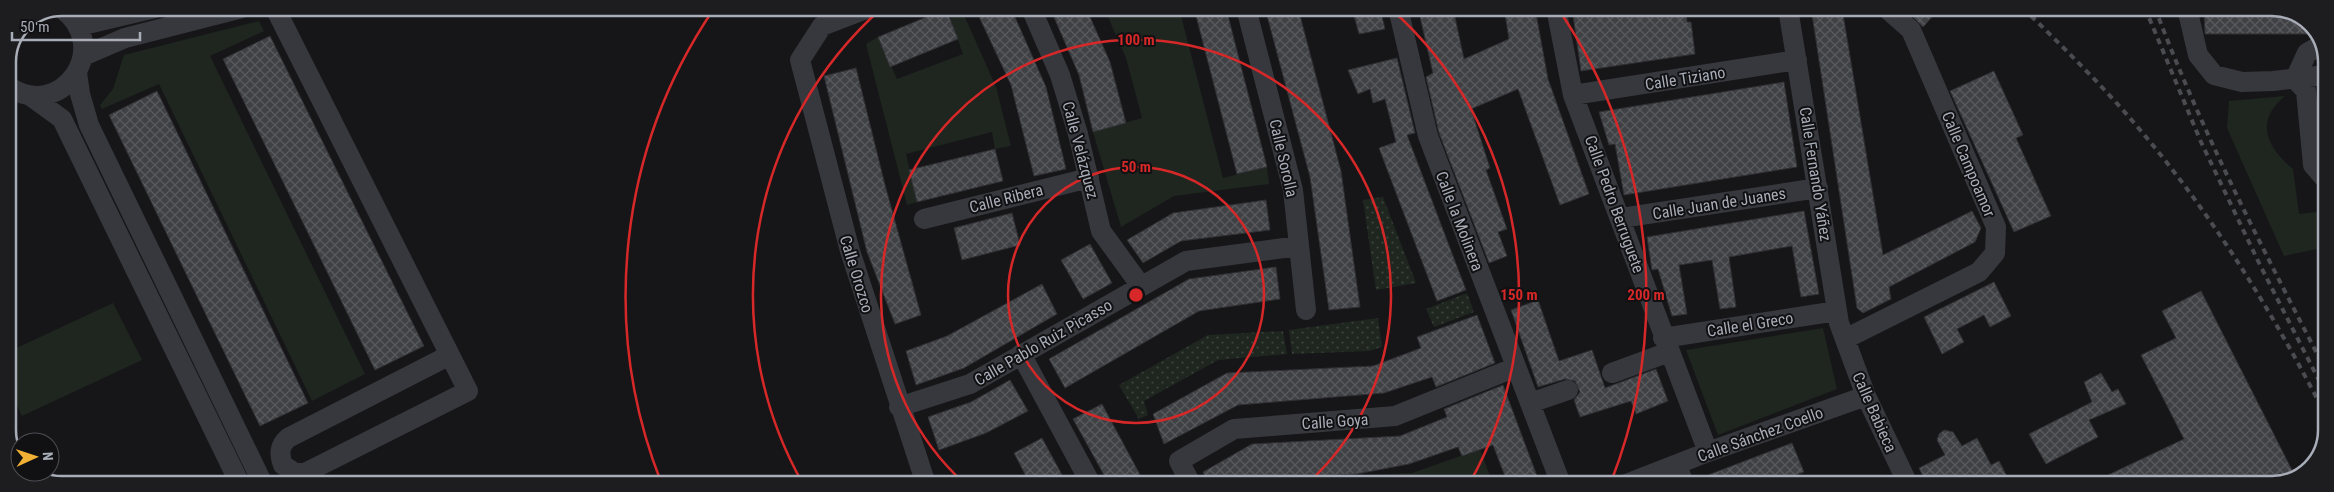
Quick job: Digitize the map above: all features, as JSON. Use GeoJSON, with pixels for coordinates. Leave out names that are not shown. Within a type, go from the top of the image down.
{"type":"FeatureCollection","features":[{"type":"Feature","properties":{"kind":"street"},"geometry":{"type":"LineString","coordinates":[[72,16],[79,26],[84,41],[80,65],[80,94],[89,125],[259,476]]}},
{"type":"Feature","properties":{"kind":"street"},"geometry":{"type":"LineString","coordinates":[[79,26],[121,16]]}},
{"type":"Feature","properties":{"kind":"street"},"geometry":{"type":"LineString","coordinates":[[16,91],[29,95],[43,96],[56,92],[68,84],[80,65],[125,38],[211,16]]}},
{"type":"Feature","properties":{"kind":"street"},"geometry":{"type":"LineString","coordinates":[[278,16],[450,355],[468,391],[305,473],[296,473],[283,465],[280,458],[281,446],[288,438],[450,355]]}},
{"type":"Feature","properties":{"kind":"street","name":"Calle Orozco"},"geometry":{"type":"LineString","coordinates":[[848,16],[822,26],[800,60],[850,251],[923,476]]}},
{"type":"Feature","properties":{"kind":"street","name":"Calle Velázquez"},"geometry":{"type":"LineString","coordinates":[[1034,16],[1060,75],[1089,178],[1101,231],[1141,286]]}},
{"type":"Feature","properties":{"kind":"street","name":"Calle Sorolla"},"geometry":{"type":"LineString","coordinates":[[1248,16],[1293,190],[1306,310]]}},
{"type":"Feature","properties":{"kind":"street","name":"Calle la Molinera"},"geometry":{"type":"LineString","coordinates":[[1400,16],[1428,136],[1559,476]]}},
{"type":"Feature","properties":{"kind":"street","name":"Calle Pedro Berruguete"},"geometry":{"type":"LineString","coordinates":[[1558,16],[1573,95],[1708,452]]}},
{"type":"Feature","properties":{"kind":"street","name":"Calle Fernando Yáñez"},"geometry":{"type":"LineString","coordinates":[[1789,16],[1837,311],[1845,339]]}},
{"type":"Feature","properties":{"kind":"street","name":"Calle Campoamor"},"geometry":{"type":"LineString","coordinates":[[1845,339],[1979,272],[1995,253],[1996,228],[1911,30],[1895,16]]}},
{"type":"Feature","properties":{"kind":"street"},"geometry":{"type":"LineString","coordinates":[[2189,16],[2198,55],[2214,75],[2242,82],[2318,76]]}},
{"type":"Feature","properties":{"kind":"street"},"geometry":{"type":"LineString","coordinates":[[2296,79],[2308,53],[2315,49]]}},
{"type":"Feature","properties":{"kind":"street","name":"Calle Tiziano"},"geometry":{"type":"LineString","coordinates":[[1573,95],[1797,60]]}},
{"type":"Feature","properties":{"kind":"street"},"geometry":{"type":"LineString","coordinates":[[2296,79],[2306,91],[2313,165],[2318,171]]}},
{"type":"Feature","properties":{"kind":"street"},"geometry":{"type":"LineString","coordinates":[[29,95],[62,119],[236,476]]}},
{"type":"Feature","properties":{"kind":"street","name":"Calle Ribera"},"geometry":{"type":"LineString","coordinates":[[924,219],[1089,178]]}},
{"type":"Feature","properties":{"kind":"street","name":"Calle Juan de Juanes"},"geometry":{"type":"LineString","coordinates":[[1621,218],[1818,188]]}},
{"type":"Feature","properties":{"kind":"street","name":"Calle Pablo Ruiz Picasso"},"geometry":{"type":"LineString","coordinates":[[900,407],[970,384],[1186,261],[1299,246]]}},
{"type":"Feature","properties":{"kind":"street","name":"Calle el Greco"},"geometry":{"type":"LineString","coordinates":[[1612,373],[1666,345],[1837,311]]}},
{"type":"Feature","properties":{"kind":"street","name":"Calle Babieca"},"geometry":{"type":"LineString","coordinates":[[1845,339],[1866,396],[1904,476]]}},
{"type":"Feature","properties":{"kind":"street"},"geometry":{"type":"LineString","coordinates":[[1021,354],[1087,476]]}},
{"type":"Feature","properties":{"kind":"street","name":"Calle Goya"},"geometry":{"type":"LineString","coordinates":[[1187,476],[1179,461],[1234,429],[1395,416],[1516,367]]}},
{"type":"Feature","properties":{"kind":"street"},"geometry":{"type":"LineString","coordinates":[[1530,403],[1568,390]]}},
{"type":"Feature","properties":{"kind":"street","name":"Calle Sánchez Coello"},"geometry":{"type":"LineString","coordinates":[[1647,476],[1708,452],[1866,396]]}},
{"type":"Feature","properties":{"kind":"street"},"geometry":{"type":"LineString","coordinates":[[1677,465],[1681,476]]}},
{"type":"Feature","properties":{"kind":"shaded area"},"geometry":{"type":"Polygon","coordinates":[[[949,16],[965,16],[996,87],[1011,146],[995,149],[992,132],[906,154],[917,202],[907,205],[866,44],[878,37],[897,79],[963,54],[949,16]]]}},
{"type":"Feature","properties":{"kind":"shaded area"},"geometry":{"type":"Polygon","coordinates":[[[1108,16],[1181,16],[1223,178],[1267,167],[1269,184],[1174,196],[1121,227],[1093,132],[1142,118],[1126,58],[1108,16]]]}},
{"type":"Feature","properties":{"kind":"shaded area"},"geometry":{"type":"Polygon","coordinates":[[[259,21],[264,31],[210,56],[365,374],[312,401],[159,84],[102,109],[100,105],[113,89],[124,55],[259,21]]]}},
{"type":"Feature","properties":{"kind":"shaded area"},"geometry":{"type":"Polygon","coordinates":[[[2285,96],[2275,105],[2270,115],[2267,125],[2268,134],[2276,152],[2293,169],[2299,214],[2318,212],[2318,249],[2284,256],[2227,128],[2229,101],[2285,96]]]}},
{"type":"Feature","properties":{"kind":"shaded area"},"geometry":{"type":"Polygon","coordinates":[[[1383,197],[1416,283],[1376,290],[1363,200],[1383,197]]]}},
{"type":"Feature","properties":{"kind":"shaded area"},"geometry":{"type":"Polygon","coordinates":[[[1467,293],[1474,312],[1434,327],[1426,309],[1467,293]]]}},
{"type":"Feature","properties":{"kind":"shaded area"},"geometry":{"type":"Polygon","coordinates":[[[113,303],[142,360],[22,416],[16,404],[16,348],[113,303]]]}},
{"type":"Feature","properties":{"kind":"shaded area"},"geometry":{"type":"Polygon","coordinates":[[[1378,318],[1382,347],[1369,351],[1292,354],[1289,330],[1378,318]]]}},
{"type":"Feature","properties":{"kind":"shaded area"},"geometry":{"type":"Polygon","coordinates":[[[1823,328],[1837,389],[1718,435],[1686,350],[1823,328]]]}},
{"type":"Feature","properties":{"kind":"shaded area"},"geometry":{"type":"Polygon","coordinates":[[[1283,331],[1287,354],[1218,360],[1144,401],[1148,415],[1139,419],[1119,385],[1208,335],[1283,331]]]}},
{"type":"Feature","properties":{"kind":"shaded area"},"geometry":{"type":"Polygon","coordinates":[[[1480,449],[1490,476],[1366,476],[1412,473],[1480,449]]]}},
{"type":"Feature","properties":{"kind":"building"},"geometry":{"type":"Polygon","coordinates":[[[929,16],[949,16],[958,39],[890,67],[878,37],[929,16]]]}},
{"type":"Feature","properties":{"kind":"building"},"geometry":{"type":"Polygon","coordinates":[[[979,16],[1015,16],[1046,87],[1066,169],[1034,176],[1011,85],[979,16]]]}},
{"type":"Feature","properties":{"kind":"building"},"geometry":{"type":"Polygon","coordinates":[[[1053,16],[1090,16],[1110,62],[1126,123],[1093,132],[1079,75],[1053,16]]]}},
{"type":"Feature","properties":{"kind":"building"},"geometry":{"type":"Polygon","coordinates":[[[1196,16],[1228,16],[1267,167],[1237,174],[1196,16]]]}},
{"type":"Feature","properties":{"kind":"building"},"geometry":{"type":"Polygon","coordinates":[[[1267,16],[1300,16],[1341,171],[1360,307],[1329,310],[1310,177],[1267,16]]]}},
{"type":"Feature","properties":{"kind":"building"},"geometry":{"type":"Polygon","coordinates":[[[1354,16],[1382,16],[1385,29],[1359,34],[1354,16]]]}},
{"type":"Feature","properties":{"kind":"building"},"geometry":{"type":"Polygon","coordinates":[[[1420,16],[1455,16],[1464,59],[1509,39],[1505,16],[1536,16],[1548,79],[1589,194],[1560,205],[1518,89],[1471,109],[1490,168],[1486,170],[1507,229],[1498,232],[1507,256],[1489,263],[1439,133],[1426,77],[1433,73],[1420,16]]]}},
{"type":"Feature","properties":{"kind":"building"},"geometry":{"type":"Polygon","coordinates":[[[1573,16],[1687,16],[1687,22],[1691,22],[1695,54],[1581,71],[1573,16]]]}},
{"type":"Feature","properties":{"kind":"building"},"geometry":{"type":"Polygon","coordinates":[[[1812,16],[1843,16],[1883,255],[1972,211],[1981,228],[1975,242],[1889,287],[1891,299],[1863,313],[1857,308],[1812,16]]]}},
{"type":"Feature","properties":{"kind":"building"},"geometry":{"type":"Polygon","coordinates":[[[1912,16],[1933,16],[1923,27],[1912,16]]]}},
{"type":"Feature","properties":{"kind":"building"},"geometry":{"type":"Polygon","coordinates":[[[2204,16],[2281,17],[2295,22],[2308,34],[2205,34],[2204,16]]]}},
{"type":"Feature","properties":{"kind":"building"},"geometry":{"type":"Polygon","coordinates":[[[270,36],[424,346],[375,370],[223,59],[270,36]]]}},
{"type":"Feature","properties":{"kind":"building"},"geometry":{"type":"Polygon","coordinates":[[[1397,58],[1415,133],[1407,135],[1466,290],[1437,301],[1379,148],[1396,142],[1385,99],[1373,103],[1370,89],[1358,94],[1348,70],[1397,58]]]}},
{"type":"Feature","properties":{"kind":"building"},"geometry":{"type":"Polygon","coordinates":[[[856,68],[885,185],[921,315],[895,324],[867,252],[824,76],[856,68]]]}},
{"type":"Feature","properties":{"kind":"building"},"geometry":{"type":"Polygon","coordinates":[[[1994,71],[2023,135],[2016,138],[2051,216],[2014,232],[1950,91],[1994,71]]]}},
{"type":"Feature","properties":{"kind":"building"},"geometry":{"type":"Polygon","coordinates":[[[1784,82],[1797,167],[1624,195],[1615,144],[1609,145],[1599,112],[1784,82]]]}},
{"type":"Feature","properties":{"kind":"building"},"geometry":{"type":"Polygon","coordinates":[[[157,91],[308,403],[260,426],[109,115],[157,91]]]}},
{"type":"Feature","properties":{"kind":"building"},"geometry":{"type":"Polygon","coordinates":[[[995,149],[1003,181],[917,202],[909,170],[995,149]]]}},
{"type":"Feature","properties":{"kind":"building"},"geometry":{"type":"Polygon","coordinates":[[[1266,200],[1270,230],[1181,241],[1143,263],[1127,240],[1173,213],[1266,200]]]}},
{"type":"Feature","properties":{"kind":"building"},"geometry":{"type":"Polygon","coordinates":[[[1804,211],[1819,294],[1801,297],[1792,246],[1729,257],[1736,307],[1720,309],[1712,260],[1679,265],[1687,314],[1672,316],[1658,269],[1652,270],[1647,237],[1804,211]]]}},
{"type":"Feature","properties":{"kind":"building"},"geometry":{"type":"Polygon","coordinates":[[[1012,213],[1020,245],[962,260],[954,228],[1012,213]]]}},
{"type":"Feature","properties":{"kind":"building"},"geometry":{"type":"Polygon","coordinates":[[[1090,244],[1112,283],[1083,299],[1061,260],[1090,244]]]}},
{"type":"Feature","properties":{"kind":"building"},"geometry":{"type":"Polygon","coordinates":[[[1276,267],[1280,299],[1199,311],[1065,388],[1049,359],[1189,279],[1276,267]]]}},
{"type":"Feature","properties":{"kind":"building"},"geometry":{"type":"Polygon","coordinates":[[[1994,282],[2011,316],[1990,327],[1984,315],[1957,329],[1964,342],[1942,354],[1924,317],[1994,282]]]}},
{"type":"Feature","properties":{"kind":"building"},"geometry":{"type":"Polygon","coordinates":[[[1042,284],[1057,314],[964,368],[916,385],[906,351],[947,336],[1042,284]]]}},
{"type":"Feature","properties":{"kind":"building"},"geometry":{"type":"Polygon","coordinates":[[[2201,291],[2292,471],[2272,476],[2106,476],[2184,439],[2141,355],[2176,338],[2162,311],[2201,291]]]}},
{"type":"Feature","properties":{"kind":"building"},"geometry":{"type":"Polygon","coordinates":[[[1538,300],[1559,361],[1592,350],[1605,388],[1656,369],[1668,401],[1636,414],[1631,401],[1580,417],[1574,400],[1580,392],[1575,381],[1565,379],[1538,387],[1511,310],[1538,300]]]}},
{"type":"Feature","properties":{"kind":"building"},"geometry":{"type":"Polygon","coordinates":[[[1477,315],[1495,363],[1436,387],[1432,377],[1384,393],[1238,405],[1164,444],[1153,414],[1227,373],[1373,366],[1421,348],[1417,337],[1477,315]]]}},
{"type":"Feature","properties":{"kind":"building"},"geometry":{"type":"Polygon","coordinates":[[[2101,373],[2112,392],[2118,389],[2126,404],[2089,420],[2098,437],[2046,464],[2029,434],[2092,402],[2084,382],[2101,373]]]}},
{"type":"Feature","properties":{"kind":"building"},"geometry":{"type":"Polygon","coordinates":[[[1010,380],[1028,411],[986,433],[939,450],[928,417],[971,402],[1010,380]]]}},
{"type":"Feature","properties":{"kind":"building"},"geometry":{"type":"Polygon","coordinates":[[[1503,385],[1537,476],[1505,476],[1493,445],[1462,456],[1458,447],[1409,464],[1357,474],[1320,476],[1205,476],[1203,472],[1252,444],[1400,436],[1447,417],[1444,409],[1503,385]]]}},
{"type":"Feature","properties":{"kind":"building"},"geometry":{"type":"Polygon","coordinates":[[[1102,404],[1141,476],[1105,476],[1073,419],[1102,404]]]}},
{"type":"Feature","properties":{"kind":"building"},"geometry":{"type":"Polygon","coordinates":[[[1944,430],[1953,432],[1962,446],[1977,438],[1991,465],[1999,461],[2007,476],[1923,476],[1919,468],[1945,455],[1937,440],[1939,434],[1944,430]]]}},
{"type":"Feature","properties":{"kind":"building"},"geometry":{"type":"Polygon","coordinates":[[[1042,438],[1063,476],[1026,476],[1014,453],[1042,438]]]}},
{"type":"Feature","properties":{"kind":"building"},"geometry":{"type":"Polygon","coordinates":[[[1792,443],[1804,472],[1794,476],[1705,476],[1792,443]]]}},
{"type":"Feature","properties":{"kind":"railway"},"geometry":{"type":"LineString","coordinates":[[2031,16],[2113,99],[2194,198],[2242,268],[2286,341],[2318,401]]}},
{"type":"Feature","properties":{"kind":"railway"},"geometry":{"type":"LineString","coordinates":[[2148,16],[2201,142],[2260,265],[2318,378]]}},
{"type":"Feature","properties":{"kind":"railway"},"geometry":{"type":"LineString","coordinates":[[2158,16],[2173,55],[2214,147],[2257,237],[2318,355]]}}]}
